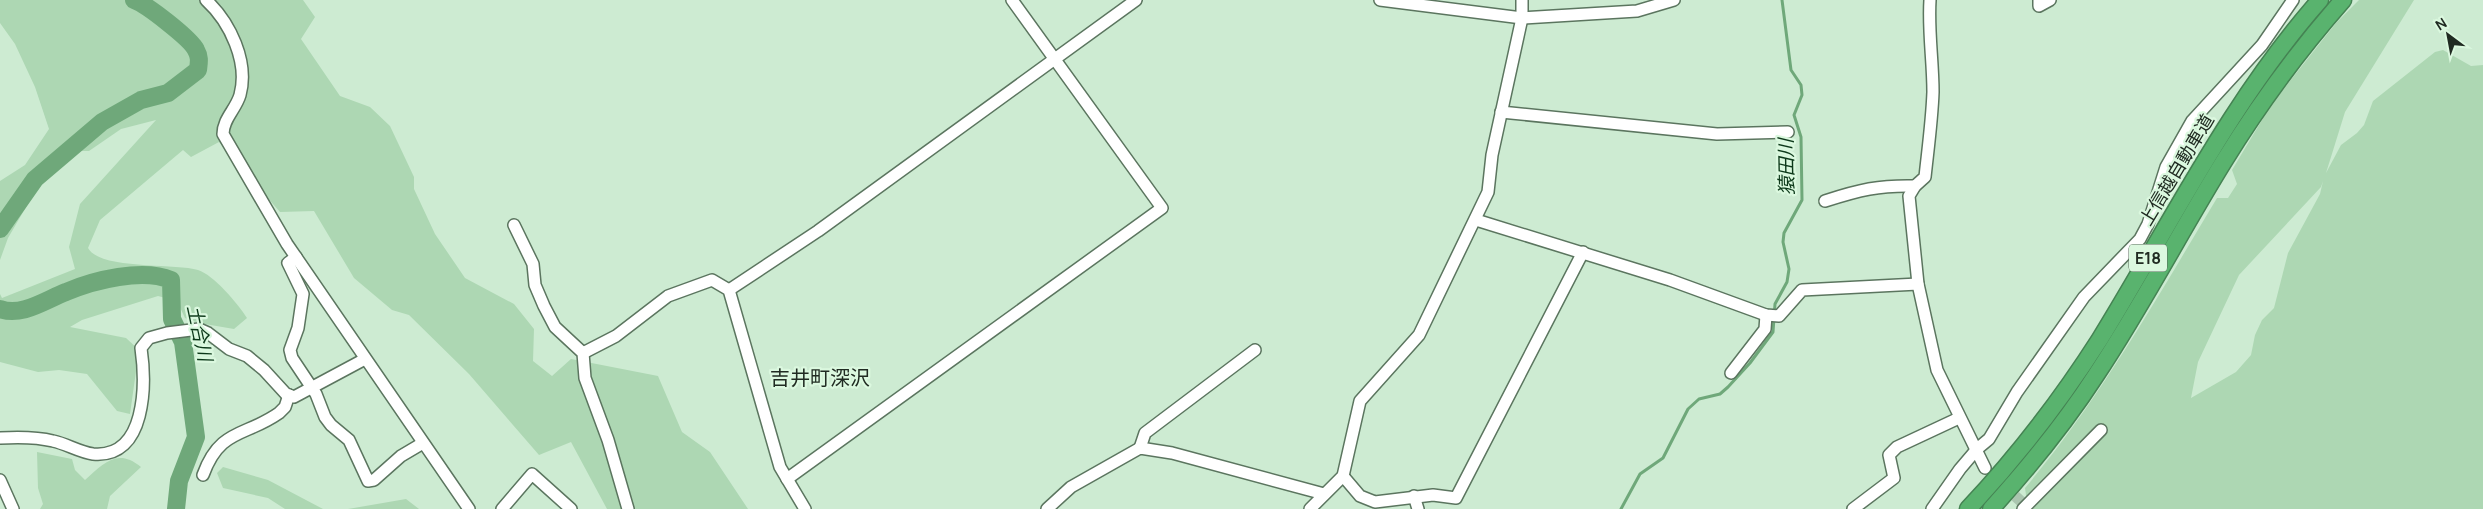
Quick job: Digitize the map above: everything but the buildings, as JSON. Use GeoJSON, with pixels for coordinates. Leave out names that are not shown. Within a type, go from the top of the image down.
{"type":"FeatureCollection","features":[{"type":"Feature","properties":{"kind":"highway","name":"上信越自動車道"},"geometry":{"type":"LineString","coordinates":[[1968,509],[2033,435],[2069,386],[2234,114],[2285,42],[2320,0]]}},
{"type":"Feature","properties":{"kind":"highway","name":"上信越自動車道"},"geometry":{"type":"LineString","coordinates":[[1991,509],[2047,444],[2071,412],[2118,341],[2248,122],[2298,53],[2343,0]]}},
{"type":"Feature","properties":{"kind":"street"},"geometry":{"type":"LineString","coordinates":[[206,0],[212,6],[231,36],[240,54],[243,73],[239,96],[223,126],[223,134],[296,257],[469,509]]}},
{"type":"Feature","properties":{"kind":"street"},"geometry":{"type":"LineString","coordinates":[[787,479],[1162,208],[1012,0]]}},
{"type":"Feature","properties":{"kind":"street"},"geometry":{"type":"LineString","coordinates":[[729,290],[818,231],[1136,0]]}},
{"type":"Feature","properties":{"kind":"street"},"geometry":{"type":"LineString","coordinates":[[1380,0],[1456,5],[1522,18],[1637,11],[1674,0]]}},
{"type":"Feature","properties":{"kind":"street"},"geometry":{"type":"LineString","coordinates":[[1310,509],[1343,476],[1360,401],[1419,335],[1488,192],[1492,155],[1522,18],[1522,0]]}},
{"type":"Feature","properties":{"kind":"street"},"geometry":{"type":"LineString","coordinates":[[1930,0],[1928,24],[1931,38],[1932,100],[1925,177],[1915,186],[1909,196],[1918,284],[1937,370],[1985,468]]}},
{"type":"Feature","properties":{"kind":"street"},"geometry":{"type":"LineString","coordinates":[[2039,0],[2039,6],[2050,0]]}},
{"type":"Feature","properties":{"kind":"street"},"geometry":{"type":"LineString","coordinates":[[1932,509],[1977,449],[1989,439],[2018,392],[2084,297],[2140,239],[2148,224],[2166,167],[2192,121],[2262,45],[2293,0]]}},
{"type":"Feature","properties":{"kind":"street"},"geometry":{"type":"LineString","coordinates":[[1501,112],[1718,134],[1788,132]]}},
{"type":"Feature","properties":{"kind":"street"},"geometry":{"type":"LineString","coordinates":[[1825,201],[1865,188],[1891,185],[1915,186]]}},
{"type":"Feature","properties":{"kind":"street"},"geometry":{"type":"LineString","coordinates":[[1476,220],[1670,280],[1766,315],[1779,316],[1802,290],[1918,284]]}},
{"type":"Feature","properties":{"kind":"street"},"geometry":{"type":"LineString","coordinates":[[514,225],[533,264],[535,285],[551,320],[555,327],[583,353],[585,378],[608,440],[628,509]]}},
{"type":"Feature","properties":{"kind":"street"},"geometry":{"type":"LineString","coordinates":[[1343,476],[1360,496],[1375,502],[1433,495],[1456,498],[1583,252]]}},
{"type":"Feature","properties":{"kind":"street"},"geometry":{"type":"LineString","coordinates":[[296,257],[288,263],[303,294],[298,328],[290,350],[292,358],[316,394],[325,417],[331,425],[349,440],[368,481],[374,480],[401,456],[423,443]]}},
{"type":"Feature","properties":{"kind":"street"},"geometry":{"type":"LineString","coordinates":[[583,353],[616,336],[668,296],[712,280],[729,290],[770,436],[787,479],[805,509]]}},
{"type":"Feature","properties":{"kind":"street"},"geometry":{"type":"LineString","coordinates":[[1730,373],[1765,328],[1766,315]]}},
{"type":"Feature","properties":{"kind":"street"},"geometry":{"type":"LineString","coordinates":[[0,438],[54,441],[75,450],[94,454],[107,453],[123,445],[135,432],[145,387],[142,348],[149,338],[167,333],[199,329],[208,333],[229,349],[247,356],[289,395],[294,397],[365,359]]}},
{"type":"Feature","properties":{"kind":"street"},"geometry":{"type":"LineString","coordinates":[[1140,448],[1145,433],[1255,350]]}},
{"type":"Feature","properties":{"kind":"street"},"geometry":{"type":"LineString","coordinates":[[203,475],[208,460],[218,445],[230,437],[279,413],[289,395]]}},
{"type":"Feature","properties":{"kind":"street"},"geometry":{"type":"LineString","coordinates":[[1853,509],[1894,478],[1890,455],[1898,447],[1960,418]]}},
{"type":"Feature","properties":{"kind":"street"},"geometry":{"type":"LineString","coordinates":[[2024,509],[2101,430]]}},
{"type":"Feature","properties":{"kind":"street"},"geometry":{"type":"LineString","coordinates":[[1048,509],[1071,487],[1140,448],[1172,452],[1324,494]]}},
{"type":"Feature","properties":{"kind":"street"},"geometry":{"type":"LineString","coordinates":[[502,509],[532,474],[572,509]]}},
{"type":"Feature","properties":{"kind":"street"},"geometry":{"type":"LineString","coordinates":[[0,480],[12,509]]}},
{"type":"Feature","properties":{"kind":"street"},"geometry":{"type":"LineString","coordinates":[[1414,496],[1418,509]]}},
{"type":"Feature","properties":{"kind":"green space"},"geometry":{"type":"Polygon","coordinates":[[[0,0],[303,0],[315,17],[301,39],[340,96],[370,107],[390,126],[414,177],[414,189],[435,234],[465,278],[514,304],[534,329],[533,361],[552,376],[571,359],[658,376],[682,432],[710,452],[748,509],[607,509],[571,442],[539,455],[469,374],[409,315],[392,310],[354,278],[314,211],[280,212],[219,142],[191,157],[183,150],[100,220],[88,248],[95,255],[122,263],[198,270],[218,284],[232,298],[247,318],[234,329],[199,323],[185,318],[177,301],[158,296],[82,320],[70,327],[126,338],[139,350],[130,414],[117,411],[87,374],[59,370],[38,372],[0,362],[0,294],[2,298],[75,269],[69,247],[80,204],[156,120],[121,129],[89,151],[79,151],[60,165],[36,190],[8,238],[0,260],[0,181],[25,165],[49,129],[35,87],[15,44],[0,23],[0,0]]]}},
{"type":"Feature","properties":{"kind":"green space"},"geometry":{"type":"Polygon","coordinates":[[[2359,0],[2414,0],[2345,112],[2326,173],[2341,145],[2364,125],[2373,101],[2435,52],[2443,50],[2471,66],[2483,65],[2483,509],[2028,509],[2025,488],[2078,419],[2127,347],[2217,198],[2228,198],[2237,184],[2232,170],[2271,105],[2336,23],[2359,0]],[[2323,181],[2321,187],[2239,275],[2198,362],[2191,398],[2236,372],[2251,355],[2255,335],[2262,320],[2274,308],[2288,253],[2320,194],[2323,181]]]}},
{"type":"Feature","properties":{"kind":"green space"},"geometry":{"type":"Polygon","coordinates":[[[37,452],[72,459],[75,470],[85,480],[98,468],[117,458],[125,458],[141,467],[110,496],[107,509],[40,509],[43,504],[38,488],[37,452]]]}},
{"type":"Feature","properties":{"kind":"green space"},"geometry":{"type":"Polygon","coordinates":[[[223,467],[268,480],[323,509],[285,509],[268,498],[223,488],[217,473],[223,467]]]}},
{"type":"Feature","properties":{"kind":"green space"},"geometry":{"type":"Polygon","coordinates":[[[406,499],[419,509],[348,509],[406,499]]]}},
{"type":"Feature","properties":{"kind":"waterway","name":"土合川"},"geometry":{"type":"LineString","coordinates":[[0,229],[35,179],[102,122],[141,100],[168,93],[198,70],[198,55],[186,38],[168,22],[134,0]]}},
{"type":"Feature","properties":{"kind":"waterway","name":"猿田川"},"geometry":{"type":"LineString","coordinates":[[1621,509],[1640,474],[1663,458],[1688,409],[1699,399],[1720,394],[1728,387],[1750,363],[1773,332],[1775,304],[1787,282],[1789,269],[1783,242],[1784,233],[1802,200],[1801,137],[1794,115],[1802,95],[1801,85],[1791,70],[1782,0]]}},
{"type":"Feature","properties":{"kind":"waterway","name":"土合川"},"geometry":{"type":"LineString","coordinates":[[0,309],[8,311],[25,309],[90,283],[119,277],[147,275],[171,280],[172,319],[183,342],[196,437],[179,481],[176,509]]}},
{"type":"Feature","properties":{"kind":"tunnel"},"geometry":{"type":"LineString","coordinates":[[2003,485],[2026,506]]}},
{"type":"Feature","properties":{"kind":"district","name":"吉井町深沢"},"geometry":{"type":"Point","coordinates":[820,378]}}]}
